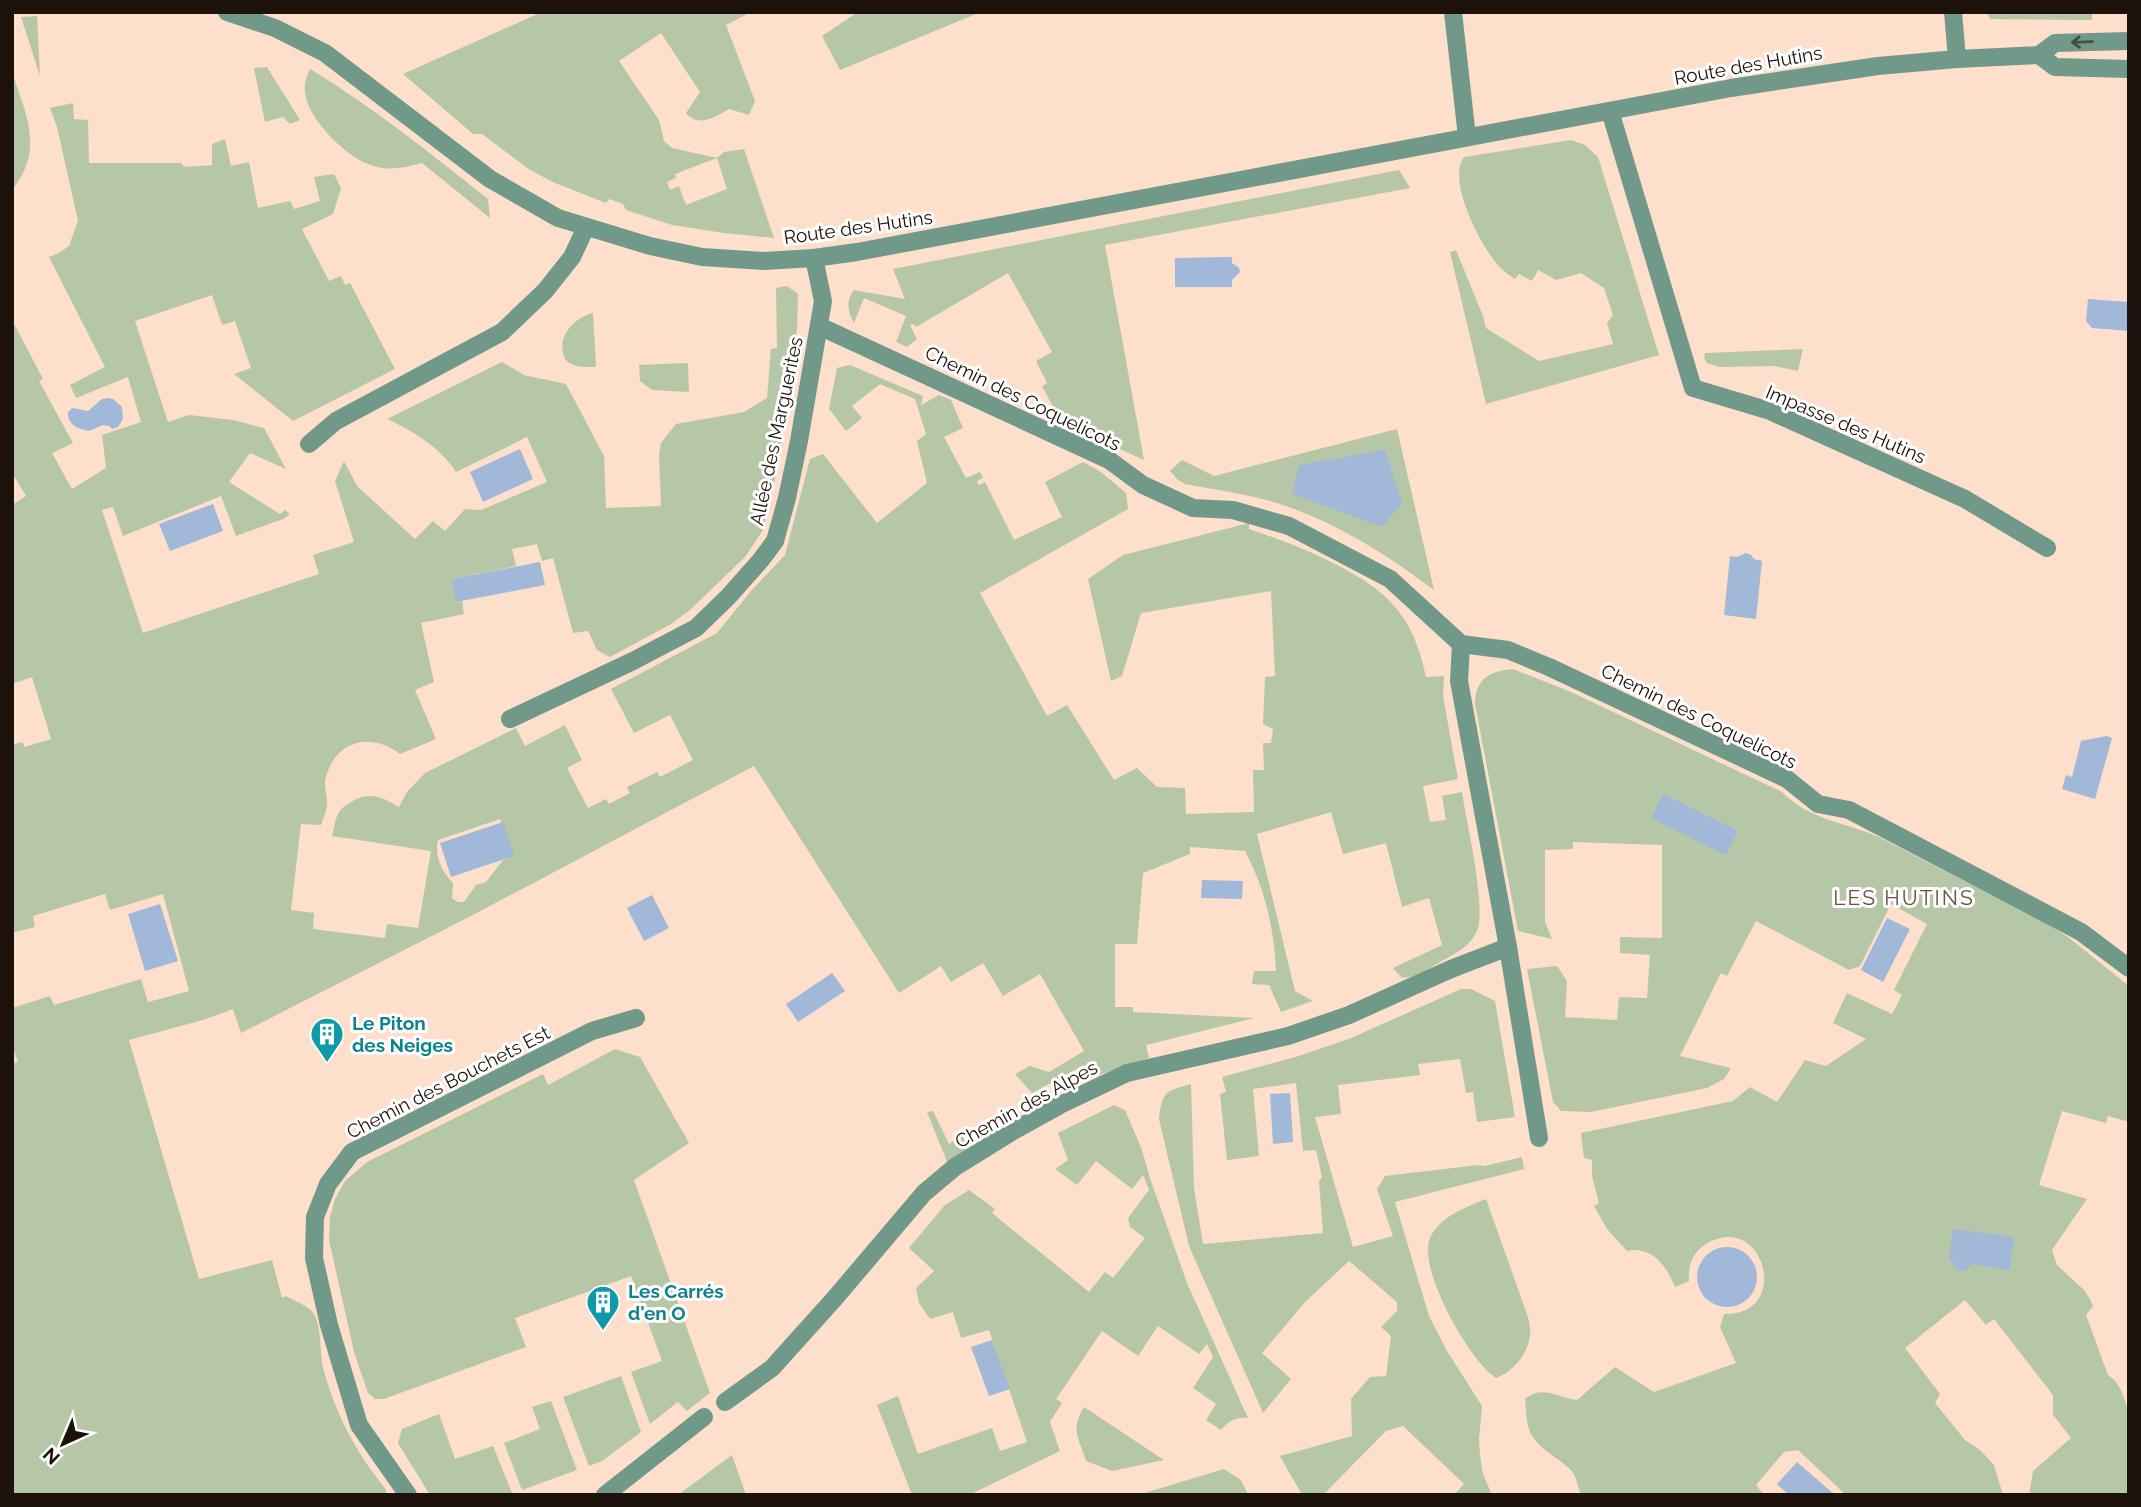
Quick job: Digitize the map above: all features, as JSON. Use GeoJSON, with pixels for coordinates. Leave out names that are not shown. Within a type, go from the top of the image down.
{"type":"FeatureCollection","features":[{"type":"Feature","properties":{"kind":"street","name":"Route des Hutins"},"geometry":{"type":"LineString","coordinates":[[227,12],[275,28],[325,53],[490,179],[558,218],[650,246],[702,257],[764,261],[857,253],[1731,88],[1878,66],[2039,55],[2055,43],[2129,41]]}},
{"type":"Feature","properties":{"kind":"street"},"geometry":{"type":"LineString","coordinates":[[1453,12],[1467,137]]}},
{"type":"Feature","properties":{"kind":"street"},"geometry":{"type":"LineString","coordinates":[[1954,12],[1956,59]]}},
{"type":"Feature","properties":{"kind":"street","name":"Route des Hutins"},"geometry":{"type":"LineString","coordinates":[[2039,55],[2055,67],[2129,69]]}},
{"type":"Feature","properties":{"kind":"street","name":"Impasse des Hutins"},"geometry":{"type":"LineString","coordinates":[[1610,111],[1692,388],[1782,416],[1965,499],[2047,548]]}},
{"type":"Feature","properties":{"kind":"street"},"geometry":{"type":"LineString","coordinates":[[309,444],[336,421],[502,332],[559,274],[572,257],[586,227]]}},
{"type":"Feature","properties":{"kind":"street","name":"Allée des Marguerites"},"geometry":{"type":"LineString","coordinates":[[510,719],[696,628],[728,597],[775,541],[787,498],[823,301],[814,258]]}},
{"type":"Feature","properties":{"kind":"street","name":"Chemin des Coquelicots"},"geometry":{"type":"LineString","coordinates":[[819,326],[1109,460],[1143,485],[1194,508],[1233,510],[1289,526],[1390,579],[1461,644],[1508,650],[1787,779],[1818,804],[1849,810],[2081,932],[2129,968]]}},
{"type":"Feature","properties":{"kind":"street"},"geometry":{"type":"LineString","coordinates":[[1461,644],[1459,681],[1508,947],[1539,1138]]}},
{"type":"Feature","properties":{"kind":"street","name":"Chemin des Alpes"},"geometry":{"type":"LineString","coordinates":[[725,1402],[772,1368],[924,1194],[954,1167],[1013,1131],[1059,1105],[1127,1073],[1288,1036],[1349,1015],[1441,973],[1508,947]]}},
{"type":"Feature","properties":{"kind":"street","name":"Chemin des Bouchets Est"},"geometry":{"type":"LineString","coordinates":[[408,1495],[359,1425],[330,1325],[314,1258],[315,1217],[328,1184],[352,1152],[592,1031],[636,1018]]}},
{"type":"Feature","properties":{"kind":"street"},"geometry":{"type":"LineString","coordinates":[[605,1495],[704,1417]]}},
{"type":"Feature","properties":{"kind":"green space"},"geometry":{"type":"Polygon","coordinates":[[[542,12],[751,12],[726,25],[755,101],[749,115],[729,109],[713,118],[696,120],[686,113],[700,92],[661,33],[619,61],[659,120],[664,141],[672,148],[717,158],[724,152],[744,149],[774,238],[672,225],[626,210],[623,204],[609,199],[606,203],[555,183],[530,170],[482,134],[473,134],[403,74],[542,12]],[[717,158],[675,174],[676,178],[667,182],[670,190],[679,186],[686,205],[727,189],[717,158]]]}},
{"type":"Feature","properties":{"kind":"green space"},"geometry":{"type":"Polygon","coordinates":[[[858,12],[981,12],[840,70],[822,36],[858,12]]]}},
{"type":"Feature","properties":{"kind":"green space"},"geometry":{"type":"Polygon","coordinates":[[[1986,12],[2092,12],[2092,20],[1990,19],[1986,12]]]}},
{"type":"Feature","properties":{"kind":"green space"},"geometry":{"type":"Polygon","coordinates":[[[37,16],[40,76],[21,17],[37,16]]]}},
{"type":"Feature","properties":{"kind":"green space"},"geometry":{"type":"Polygon","coordinates":[[[267,67],[300,120],[290,124],[283,117],[265,122],[254,68],[267,67]]]}},
{"type":"Feature","properties":{"kind":"green space"},"geometry":{"type":"Polygon","coordinates":[[[310,69],[379,115],[488,199],[490,218],[422,163],[402,168],[382,168],[358,159],[338,144],[319,123],[307,101],[305,88],[310,69]]]}},
{"type":"Feature","properties":{"kind":"green space"},"geometry":{"type":"Polygon","coordinates":[[[12,72],[27,118],[30,146],[28,161],[12,190],[12,72]]]}},
{"type":"Feature","properties":{"kind":"green space"},"geometry":{"type":"Polygon","coordinates":[[[73,103],[74,119],[88,120],[89,163],[181,163],[184,167],[212,165],[212,144],[225,139],[231,166],[249,162],[258,208],[290,201],[294,209],[320,201],[314,177],[334,174],[341,188],[333,214],[302,229],[329,281],[341,276],[345,285],[350,283],[395,369],[293,421],[234,374],[251,368],[235,321],[222,325],[212,295],[135,321],[168,422],[189,415],[233,420],[264,428],[286,469],[250,453],[229,482],[280,514],[285,510],[290,514],[236,536],[221,496],[123,536],[113,507],[102,510],[143,633],[319,574],[313,555],[354,542],[335,481],[344,461],[357,486],[415,539],[433,521],[445,531],[465,509],[481,510],[547,482],[527,437],[456,472],[443,455],[426,441],[387,419],[502,362],[524,375],[566,384],[604,456],[606,508],[661,506],[661,443],[676,424],[744,412],[767,398],[771,349],[777,348],[776,288],[787,286],[798,294],[797,329],[778,466],[763,530],[745,557],[690,610],[671,624],[610,657],[597,650],[588,631],[573,633],[553,558],[542,561],[537,544],[512,549],[516,566],[452,579],[457,602],[462,601],[464,614],[421,623],[434,682],[415,690],[436,739],[400,754],[378,743],[356,743],[346,748],[331,764],[326,777],[327,807],[321,825],[301,824],[291,910],[314,913],[313,929],[385,938],[387,924],[418,928],[431,851],[332,836],[338,814],[347,804],[370,796],[399,807],[407,792],[425,773],[516,728],[525,746],[565,725],[582,760],[567,768],[588,808],[606,799],[609,804],[630,793],[627,787],[657,772],[660,777],[693,760],[670,715],[634,733],[611,689],[717,633],[785,555],[810,459],[823,454],[877,523],[927,483],[917,441],[926,434],[915,399],[880,384],[852,406],[862,418],[846,431],[829,409],[837,368],[850,365],[923,396],[921,405],[939,395],[951,400],[963,428],[944,437],[966,478],[980,472],[983,478],[977,481],[979,485],[985,482],[1014,540],[1062,517],[1045,482],[1083,462],[1101,472],[1126,493],[1128,509],[980,593],[1047,716],[1067,705],[1114,780],[1137,768],[1157,787],[1185,788],[1186,814],[1254,812],[1253,770],[1264,770],[1263,743],[1271,743],[1273,729],[1263,724],[1265,677],[1275,676],[1271,591],[1141,613],[1122,676],[1111,681],[1088,579],[1123,555],[1249,523],[1249,529],[1324,559],[1354,574],[1385,596],[1406,622],[1421,656],[1426,677],[1444,676],[1443,696],[1458,779],[1423,786],[1430,822],[1446,820],[1442,796],[1462,792],[1475,863],[1479,904],[1479,920],[1474,937],[1461,950],[1426,971],[1411,977],[1401,977],[1393,968],[1442,945],[1429,898],[1402,907],[1386,843],[1343,854],[1331,812],[1257,834],[1295,991],[1313,1001],[1281,1012],[1269,985],[1252,984],[1254,971],[1276,971],[1267,909],[1245,851],[1190,847],[1190,854],[1143,873],[1137,944],[1115,944],[1115,1007],[1133,1007],[1133,1012],[1254,1018],[1146,1045],[1149,1058],[1090,1078],[1084,1065],[1032,1093],[1015,1074],[1030,1066],[1049,1072],[1084,1051],[1040,974],[1003,996],[983,963],[951,982],[941,966],[899,993],[754,766],[471,916],[241,1033],[233,1009],[129,1040],[199,1279],[272,1260],[282,1298],[286,1296],[314,1314],[323,1367],[333,1400],[356,1446],[387,1495],[12,1495],[12,1064],[18,1062],[12,1046],[12,1008],[50,996],[54,1005],[141,979],[148,1002],[189,991],[163,894],[110,910],[105,894],[33,916],[35,927],[12,933],[12,745],[22,742],[25,747],[51,739],[32,677],[12,684],[12,505],[26,496],[12,473],[12,320],[43,379],[39,381],[73,443],[52,453],[72,489],[106,468],[102,435],[141,422],[128,377],[76,398],[70,385],[105,367],[49,257],[69,246],[78,221],[57,127],[50,108],[73,103]],[[500,819],[438,840],[440,863],[453,883],[452,898],[458,902],[464,902],[476,885],[486,882],[503,860],[513,856],[500,819]]]}},
{"type":"Feature","properties":{"kind":"green space"},"geometry":{"type":"Polygon","coordinates":[[[1571,140],[1585,145],[1598,157],[1659,355],[1486,404],[1450,252],[1456,250],[1486,328],[1539,361],[1613,344],[1607,323],[1613,315],[1604,288],[1581,273],[1556,280],[1538,270],[1532,281],[1519,274],[1515,279],[1491,256],[1475,229],[1462,196],[1459,181],[1464,157],[1571,140]]]}},
{"type":"Feature","properties":{"kind":"green space"},"geometry":{"type":"Polygon","coordinates":[[[1399,170],[1410,188],[1105,245],[1144,460],[1057,421],[1059,418],[1042,386],[1047,383],[1036,361],[1052,352],[1008,273],[916,327],[914,324],[910,325],[917,339],[907,347],[896,342],[906,316],[864,298],[854,323],[850,315],[849,302],[854,290],[905,299],[893,269],[1399,170]]]}},
{"type":"Feature","properties":{"kind":"green space"},"geometry":{"type":"Polygon","coordinates":[[[593,313],[596,367],[574,365],[565,358],[563,339],[570,327],[593,313]]]}},
{"type":"Feature","properties":{"kind":"green space"},"geometry":{"type":"Polygon","coordinates":[[[1803,349],[1798,371],[1774,366],[1720,367],[1707,363],[1704,358],[1705,353],[1803,349]]]}},
{"type":"Feature","properties":{"kind":"green space"},"geometry":{"type":"Polygon","coordinates":[[[688,363],[689,392],[652,390],[640,381],[639,365],[688,363]]]}},
{"type":"Feature","properties":{"kind":"green space"},"geometry":{"type":"Polygon","coordinates":[[[1397,429],[1434,590],[1380,552],[1321,520],[1268,501],[1185,484],[1170,471],[1182,460],[1214,476],[1397,429]]]}},
{"type":"Feature","properties":{"kind":"green space"},"geometry":{"type":"Polygon","coordinates":[[[1513,669],[1571,692],[1782,792],[1815,815],[1879,837],[2051,926],[2129,986],[2129,1122],[2108,1116],[2106,1123],[2062,1111],[2039,1185],[2087,1199],[2052,1250],[2057,1265],[2090,1299],[2093,1306],[2086,1315],[2108,1375],[2118,1384],[2124,1397],[2130,1430],[2129,1495],[2029,1495],[2033,1471],[2071,1438],[2053,1415],[2053,1395],[1994,1319],[1986,1325],[1965,1300],[1905,1348],[1940,1394],[1935,1403],[1965,1440],[1980,1450],[1994,1465],[2003,1495],[1846,1495],[1798,1450],[1784,1452],[1756,1485],[1764,1495],[1581,1495],[1570,1469],[1534,1438],[1528,1424],[1525,1399],[1531,1395],[1544,1392],[1577,1400],[1615,1367],[1654,1392],[1736,1363],[1720,1327],[1724,1314],[1745,1310],[1758,1299],[1764,1284],[1763,1267],[1755,1251],[1743,1240],[1726,1237],[1706,1244],[1697,1251],[1692,1260],[1689,1281],[1675,1287],[1663,1265],[1651,1254],[1636,1250],[1627,1251],[1607,1229],[1594,1206],[1599,1203],[1592,1176],[1592,1160],[1584,1158],[1581,1133],[1733,1101],[1750,1087],[1777,1102],[1805,1060],[1826,1066],[1866,1039],[1833,1023],[1847,993],[1892,1014],[1902,995],[1894,990],[1927,924],[1891,904],[1860,966],[1849,970],[1756,921],[1727,976],[1721,973],[1680,1056],[1731,1068],[1724,1079],[1707,1088],[1591,1112],[1561,1111],[1553,1102],[1527,969],[1557,966],[1567,981],[1565,1017],[1617,1020],[1619,997],[1647,998],[1650,955],[1620,953],[1620,937],[1662,938],[1662,845],[1573,842],[1573,849],[1545,850],[1545,922],[1552,939],[1518,931],[1475,704],[1478,688],[1485,678],[1513,669]]]}},
{"type":"Feature","properties":{"kind":"green space"},"geometry":{"type":"Polygon","coordinates":[[[1461,989],[1471,989],[1495,1001],[1515,1117],[1477,1122],[1473,1092],[1466,1093],[1460,1059],[1418,1064],[1420,1075],[1338,1085],[1341,1114],[1315,1117],[1353,1247],[1393,1236],[1377,1189],[1385,1176],[1485,1166],[1522,1157],[1524,1169],[1395,1202],[1429,1316],[1447,1351],[1482,1406],[1480,1456],[1483,1474],[1492,1495],[1454,1495],[1464,1484],[1403,1426],[1386,1431],[1326,1492],[1320,1495],[1302,1495],[1280,1456],[1352,1436],[1351,1399],[1370,1377],[1386,1376],[1391,1336],[1381,1327],[1397,1311],[1397,1302],[1349,1261],[1305,1302],[1262,1353],[1291,1379],[1263,1413],[1189,1246],[1159,1119],[1162,1103],[1170,1091],[1191,1084],[1194,1188],[1203,1244],[1323,1233],[1319,1181],[1322,1177],[1316,1150],[1303,1151],[1296,1083],[1253,1089],[1259,1156],[1227,1160],[1220,1094],[1226,1092],[1222,1077],[1299,1056],[1351,1038],[1461,989]]]}},
{"type":"Feature","properties":{"kind":"green space"},"geometry":{"type":"Polygon","coordinates":[[[615,1049],[640,1057],[689,1143],[634,1180],[710,1393],[687,1411],[678,1402],[650,1424],[631,1372],[662,1361],[631,1276],[515,1318],[526,1347],[384,1399],[375,1399],[368,1393],[354,1352],[329,1240],[330,1217],[335,1199],[345,1181],[367,1162],[543,1074],[548,1085],[615,1049]]]}},
{"type":"Feature","properties":{"kind":"green space"},"geometry":{"type":"Polygon","coordinates":[[[1114,1105],[1125,1110],[1142,1150],[1187,1283],[1248,1418],[1233,1420],[1221,1430],[1206,1420],[1216,1404],[1193,1388],[1213,1357],[1207,1344],[1199,1354],[1158,1326],[1138,1356],[1102,1331],[1056,1399],[1062,1403],[1050,1422],[1060,1451],[969,1495],[912,1495],[877,1405],[898,1396],[918,1454],[992,1428],[1000,1451],[1027,1442],[989,1330],[961,1338],[953,1312],[930,1319],[919,1303],[916,1288],[934,1271],[909,1248],[945,1205],[969,1190],[995,1209],[992,1213],[1089,1292],[1105,1272],[1113,1278],[1145,1238],[1130,1227],[1128,1218],[1149,1190],[1143,1175],[1132,1189],[1096,1161],[1077,1185],[1055,1169],[1068,1160],[1058,1133],[1114,1105]]]}},
{"type":"Feature","properties":{"kind":"green space"},"geometry":{"type":"Polygon","coordinates":[[[933,1111],[949,1144],[963,1135],[967,1151],[948,1164],[927,1112],[933,1111]]]}},
{"type":"Feature","properties":{"kind":"green space"},"geometry":{"type":"Polygon","coordinates":[[[1486,1199],[1528,1317],[1530,1330],[1529,1342],[1519,1361],[1496,1378],[1472,1353],[1448,1313],[1431,1270],[1428,1252],[1430,1238],[1440,1224],[1455,1213],[1486,1199]]]}},
{"type":"Feature","properties":{"kind":"green space"},"geometry":{"type":"Polygon","coordinates":[[[621,1376],[641,1432],[602,1461],[589,1466],[563,1397],[621,1376]]]}},
{"type":"Feature","properties":{"kind":"green space"},"geometry":{"type":"Polygon","coordinates":[[[551,1401],[577,1470],[522,1490],[504,1443],[540,1429],[532,1407],[551,1401]]]}},
{"type":"Feature","properties":{"kind":"green space"},"geometry":{"type":"Polygon","coordinates":[[[1084,1407],[1164,1460],[1112,1471],[1086,1461],[1077,1428],[1077,1421],[1084,1407]]]}},
{"type":"Feature","properties":{"kind":"green space"},"geometry":{"type":"Polygon","coordinates":[[[439,1414],[455,1459],[493,1446],[513,1495],[430,1495],[398,1443],[402,1429],[439,1414]]]}},
{"type":"Feature","properties":{"kind":"green space"},"geometry":{"type":"Polygon","coordinates":[[[732,1455],[746,1495],[678,1495],[732,1455]]]}},
{"type":"Feature","properties":{"kind":"green space"},"geometry":{"type":"Polygon","coordinates":[[[1224,1469],[1241,1480],[1248,1495],[1138,1495],[1224,1469]]]}},
{"type":"Feature","properties":{"kind":"water"},"geometry":{"type":"Polygon","coordinates":[[[1232,257],[1232,263],[1240,272],[1232,280],[1232,287],[1175,287],[1175,258],[1232,257]]]}},
{"type":"Feature","properties":{"kind":"water"},"geometry":{"type":"Polygon","coordinates":[[[2088,299],[2129,302],[2129,331],[2092,328],[2086,321],[2088,299]]]}},
{"type":"Feature","properties":{"kind":"water"},"geometry":{"type":"Polygon","coordinates":[[[108,398],[122,407],[123,419],[118,427],[112,429],[103,425],[89,431],[78,428],[69,420],[68,412],[72,408],[88,411],[102,399],[108,398]]]}},
{"type":"Feature","properties":{"kind":"water"},"geometry":{"type":"Polygon","coordinates":[[[520,449],[533,479],[483,502],[470,472],[520,449]]]}},
{"type":"Feature","properties":{"kind":"water"},"geometry":{"type":"Polygon","coordinates":[[[1385,450],[1402,503],[1382,527],[1292,494],[1299,465],[1385,450]]]}},
{"type":"Feature","properties":{"kind":"water"},"geometry":{"type":"Polygon","coordinates":[[[213,504],[223,531],[170,551],[159,524],[213,504]]]}},
{"type":"Feature","properties":{"kind":"water"},"geometry":{"type":"Polygon","coordinates":[[[1746,553],[1762,561],[1756,619],[1724,615],[1730,556],[1737,557],[1746,553]]]}},
{"type":"Feature","properties":{"kind":"water"},"geometry":{"type":"Polygon","coordinates":[[[540,562],[545,585],[456,602],[452,579],[540,562]]]}},
{"type":"Feature","properties":{"kind":"water"},"geometry":{"type":"Polygon","coordinates":[[[2107,736],[2112,738],[2095,799],[2062,789],[2066,775],[2072,777],[2081,741],[2107,736]]]}},
{"type":"Feature","properties":{"kind":"water"},"geometry":{"type":"Polygon","coordinates":[[[1663,794],[1738,831],[1726,855],[1651,818],[1663,794]]]}},
{"type":"Feature","properties":{"kind":"water"},"geometry":{"type":"Polygon","coordinates":[[[503,822],[514,856],[451,877],[440,843],[503,822]]]}},
{"type":"Feature","properties":{"kind":"water"},"geometry":{"type":"Polygon","coordinates":[[[1202,880],[1243,881],[1242,899],[1201,898],[1202,880]]]}},
{"type":"Feature","properties":{"kind":"water"},"geometry":{"type":"Polygon","coordinates":[[[652,895],[669,928],[644,941],[627,908],[652,895]]]}},
{"type":"Feature","properties":{"kind":"water"},"geometry":{"type":"Polygon","coordinates":[[[160,904],[178,961],[145,971],[128,914],[160,904]]]}},
{"type":"Feature","properties":{"kind":"water"},"geometry":{"type":"Polygon","coordinates":[[[1887,918],[1910,929],[1883,982],[1861,970],[1887,918]]]}},
{"type":"Feature","properties":{"kind":"water"},"geometry":{"type":"Polygon","coordinates":[[[832,973],[845,991],[798,1022],[786,1004],[832,973]]]}},
{"type":"Feature","properties":{"kind":"water"},"geometry":{"type":"Polygon","coordinates":[[[1290,1093],[1293,1142],[1273,1144],[1270,1094],[1290,1093]]]}},
{"type":"Feature","properties":{"kind":"water"},"geometry":{"type":"Polygon","coordinates":[[[1953,1229],[2014,1237],[2010,1270],[1972,1264],[1966,1270],[1955,1268],[1953,1261],[1949,1261],[1953,1229]]]}},
{"type":"Feature","properties":{"kind":"water"},"geometry":{"type":"Polygon","coordinates":[[[1721,1247],[1733,1247],[1749,1255],[1755,1265],[1755,1289],[1749,1299],[1733,1307],[1721,1307],[1705,1299],[1697,1283],[1697,1271],[1705,1255],[1721,1247]]]}},
{"type":"Feature","properties":{"kind":"water"},"geometry":{"type":"Polygon","coordinates":[[[992,1340],[1010,1389],[989,1396],[971,1347],[992,1340]]]}},
{"type":"Feature","properties":{"kind":"water"},"geometry":{"type":"Polygon","coordinates":[[[1797,1462],[1835,1495],[1789,1495],[1777,1484],[1797,1462]]]}},
{"type":"Feature","properties":{"kind":"place","name":"Le Piton des Neiges"},"geometry":{"type":"Point","coordinates":[327,1064]}},
{"type":"Feature","properties":{"kind":"place","name":"Les Carrés d'en O"},"geometry":{"type":"Point","coordinates":[603,1332]}},
{"type":"Feature","properties":{"kind":"district","name":"LES HUTINS"},"geometry":{"type":"Point","coordinates":[1904,898]}}]}
